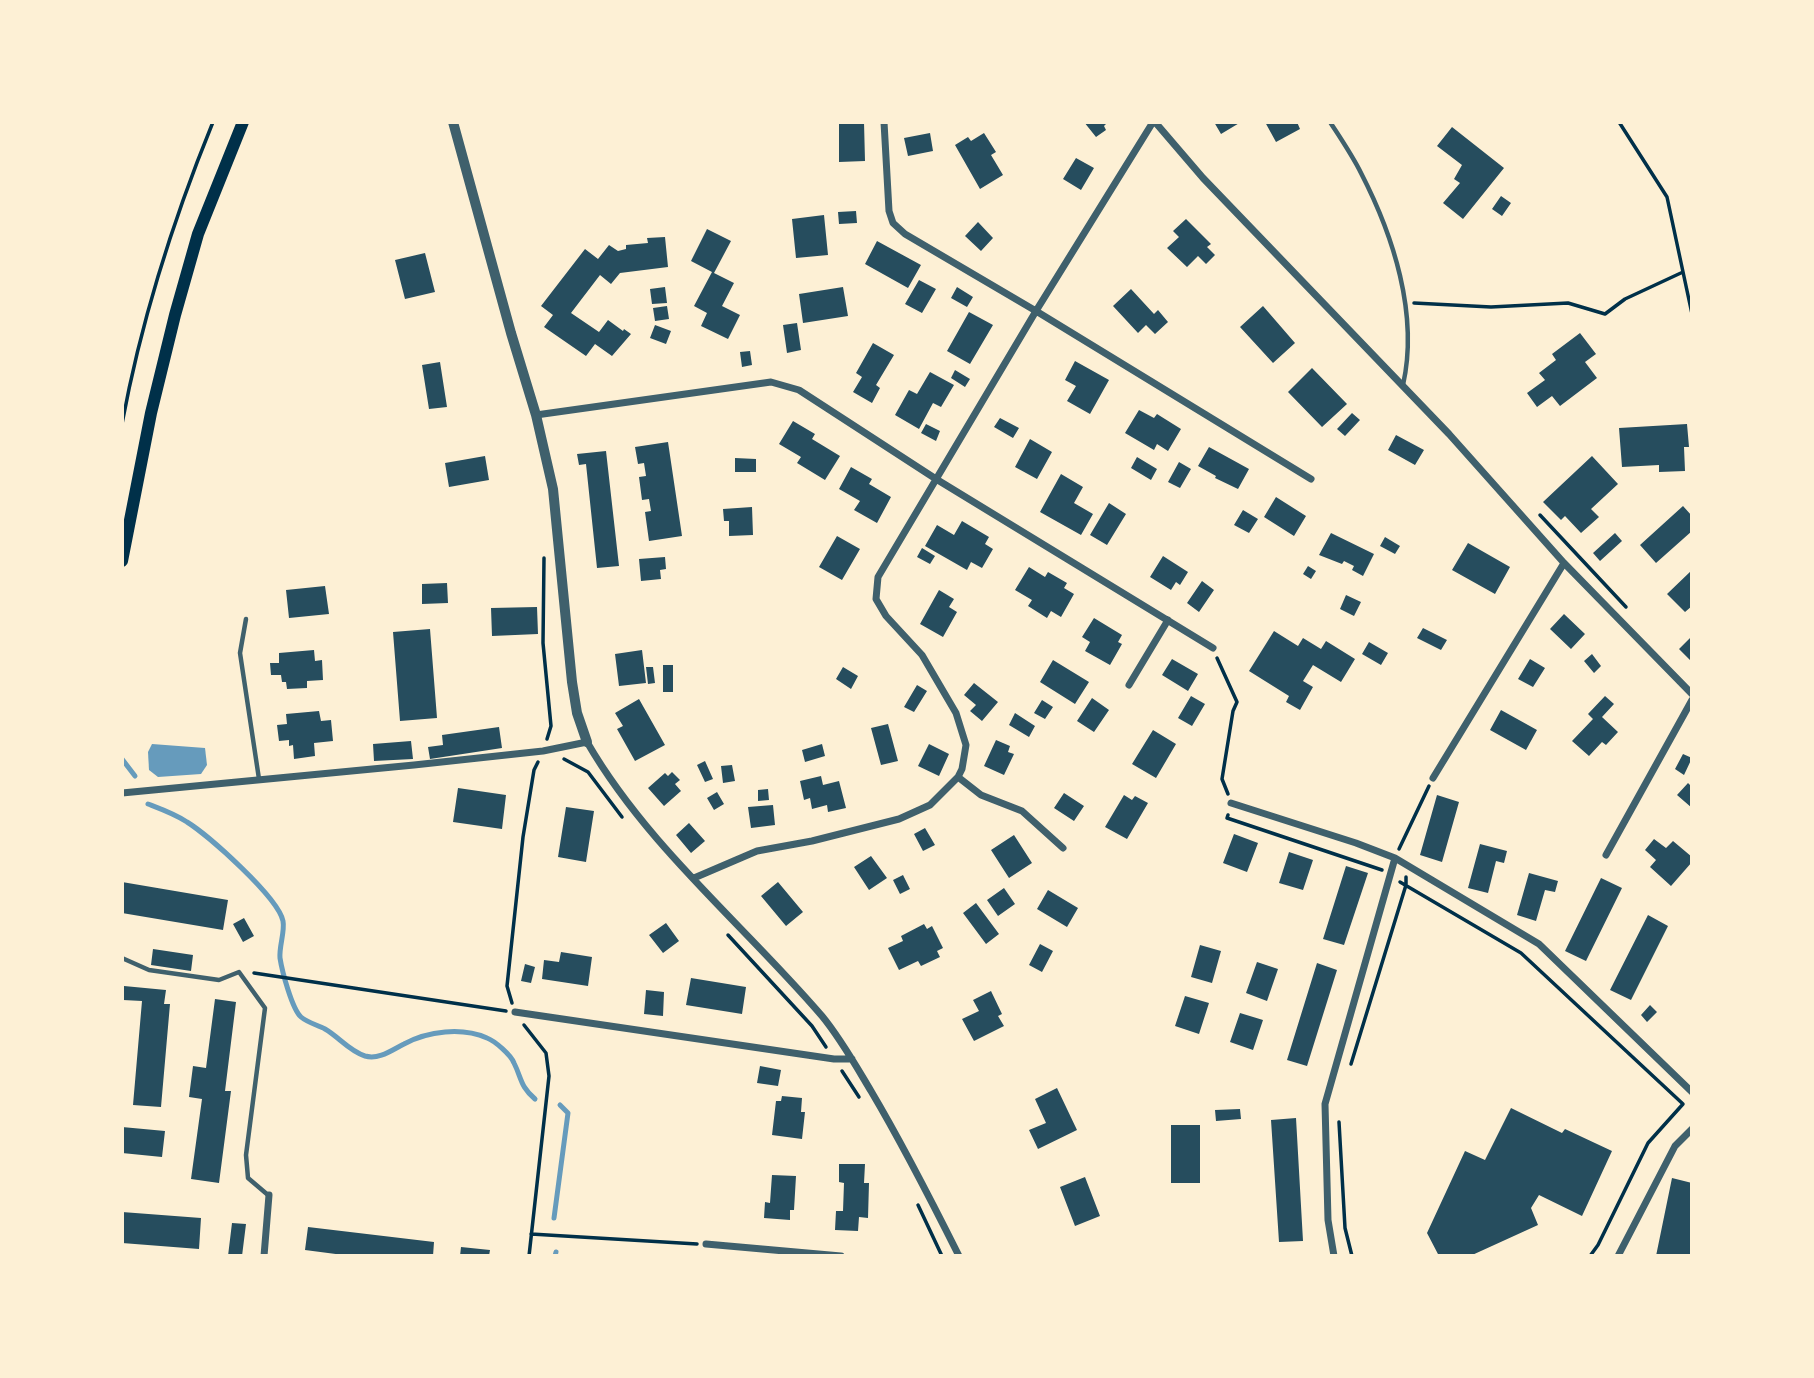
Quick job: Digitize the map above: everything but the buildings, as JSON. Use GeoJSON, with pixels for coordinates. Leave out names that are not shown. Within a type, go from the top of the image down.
{"type":"FeatureCollection","features":[{"type":"Feature","properties":{"kind":"main road"},"geometry":{"type":"LineString","coordinates":[[122,561],[151,413],[175,315],[198,234],[243,122]]}},
{"type":"Feature","properties":{"kind":"street"},"geometry":{"type":"LineString","coordinates":[[453,122],[536,415],[553,489],[572,682],[587,742],[632,808],[823,1017],[852,1059],[906,1150],[959,1255]]}},
{"type":"Feature","properties":{"kind":"street"},"geometry":{"type":"LineString","coordinates":[[884,122],[889,211],[893,223],[905,234],[1037,311],[1311,479]]}},
{"type":"Feature","properties":{"kind":"street"},"geometry":{"type":"LineString","coordinates":[[694,878],[757,851],[812,841],[899,819],[930,805],[958,778],[966,745],[956,713],[922,655],[886,616],[876,599],[878,577],[1154,122],[1203,178],[1403,385],[1564,563],[1692,694]]}},
{"type":"Feature","properties":{"kind":"street"},"geometry":{"type":"LineString","coordinates":[[536,415],[771,382],[799,390],[936,479],[1213,648]]}},
{"type":"Feature","properties":{"kind":"street"},"geometry":{"type":"LineString","coordinates":[[1433,778],[1564,563]]}},
{"type":"Feature","properties":{"kind":"street"},"geometry":{"type":"LineString","coordinates":[[1129,685],[1168,620]]}},
{"type":"Feature","properties":{"kind":"street"},"geometry":{"type":"LineString","coordinates":[[1606,855],[1692,700]]}},
{"type":"Feature","properties":{"kind":"street"},"geometry":{"type":"LineString","coordinates":[[122,793],[543,751],[587,742]]}},
{"type":"Feature","properties":{"kind":"street"},"geometry":{"type":"LineString","coordinates":[[958,778],[981,795],[1022,811],[1063,848]]}},
{"type":"Feature","properties":{"kind":"street"},"geometry":{"type":"LineString","coordinates":[[1231,803],[1395,858],[1539,944],[1692,1094]]}},
{"type":"Feature","properties":{"kind":"street"},"geometry":{"type":"LineString","coordinates":[[1335,1255],[1328,1220],[1325,1104],[1395,858]]}},
{"type":"Feature","properties":{"kind":"street"},"geometry":{"type":"LineString","coordinates":[[515,1012],[834,1059],[852,1059]]}},
{"type":"Feature","properties":{"kind":"street"},"geometry":{"type":"LineString","coordinates":[[1619,1255],[1675,1146],[1692,1129]]}},
{"type":"Feature","properties":{"kind":"street"},"geometry":{"type":"LineString","coordinates":[[264,1255],[269,1195]]}},
{"type":"Feature","properties":{"kind":"street"},"geometry":{"type":"LineString","coordinates":[[706,1244],[841,1255]]}},
{"type":"Feature","properties":{"kind":"lane"},"geometry":{"type":"LineString","coordinates":[[1330,122],[1361,172],[1391,242],[1407,331],[1403,385]]}},
{"type":"Feature","properties":{"kind":"lane"},"geometry":{"type":"LineString","coordinates":[[246,619],[240,653],[259,779]]}},
{"type":"Feature","properties":{"kind":"lane"},"geometry":{"type":"LineString","coordinates":[[122,958],[149,970],[219,980],[239,972],[265,1008],[246,1155],[248,1178],[269,1195]]}},
{"type":"Feature","properties":{"kind":"path"},"geometry":{"type":"LineString","coordinates":[[122,425],[150,303],[186,189],[213,122]]}},
{"type":"Feature","properties":{"kind":"path"},"geometry":{"type":"LineString","coordinates":[[1619,122],[1667,197],[1692,314]]}},
{"type":"Feature","properties":{"kind":"path"},"geometry":{"type":"LineString","coordinates":[[1404,303],[1491,307],[1569,303],[1605,314],[1625,299],[1683,272]]}},
{"type":"Feature","properties":{"kind":"path"},"geometry":{"type":"LineString","coordinates":[[529,1255],[549,1076],[546,1053],[515,1012],[507,986],[523,837],[534,769],[551,726],[543,643],[544,548]]}},
{"type":"Feature","properties":{"kind":"path"},"geometry":{"type":"LineString","coordinates":[[1213,648],[1237,702],[1233,711],[1222,779],[1231,803],[1227,818],[1377,866],[1406,886],[1521,953],[1683,1104]]}},
{"type":"Feature","properties":{"kind":"path"},"geometry":{"type":"LineString","coordinates":[[543,751],[588,772],[629,825]]}},
{"type":"Feature","properties":{"kind":"path"},"geometry":{"type":"LineString","coordinates":[[1395,858],[1433,778]]}},
{"type":"Feature","properties":{"kind":"path"},"geometry":{"type":"LineString","coordinates":[[1348,1073],[1406,886],[1406,865]]}},
{"type":"Feature","properties":{"kind":"path"},"geometry":{"type":"LineString","coordinates":[[720,927],[812,1026],[864,1105]]}},
{"type":"Feature","properties":{"kind":"path"},"geometry":{"type":"LineString","coordinates":[[239,972],[515,1012]]}},
{"type":"Feature","properties":{"kind":"path"},"geometry":{"type":"LineString","coordinates":[[1590,1255],[1598,1245],[1648,1143],[1692,1094]]}},
{"type":"Feature","properties":{"kind":"path"},"geometry":{"type":"LineString","coordinates":[[1339,1112],[1345,1228],[1352,1255]]}},
{"type":"Feature","properties":{"kind":"path"},"geometry":{"type":"LineString","coordinates":[[914,1198],[942,1255]]}},
{"type":"Feature","properties":{"kind":"path"},"geometry":{"type":"LineString","coordinates":[[531,1234],[706,1244]]}},
{"type":"Feature","properties":{"kind":"water"},"geometry":{"type":"Polygon","coordinates":[[[152,744],[205,748],[207,765],[201,774],[158,777],[149,770],[148,752],[152,744]]]}},
{"type":"Feature","properties":{"kind":"waterway"},"geometry":{"type":"LineString","coordinates":[[122,759],[135,776]]}},
{"type":"Feature","properties":{"kind":"waterway"},"geometry":{"type":"LineString","coordinates":[[148,804],[197,829],[241,867],[269,897],[283,921],[281,964],[291,998],[301,1017],[325,1029],[354,1051],[370,1057],[385,1054],[434,1033],[467,1032],[487,1038],[510,1056],[524,1086],[535,1099]]}},
{"type":"Feature","properties":{"kind":"waterway"},"geometry":{"type":"LineString","coordinates":[[554,1218],[568,1113],[560,1105]]}},
{"type":"Feature","properties":{"kind":"waterway"},"geometry":{"type":"LineString","coordinates":[[555,1256],[556,1252]]}}]}
